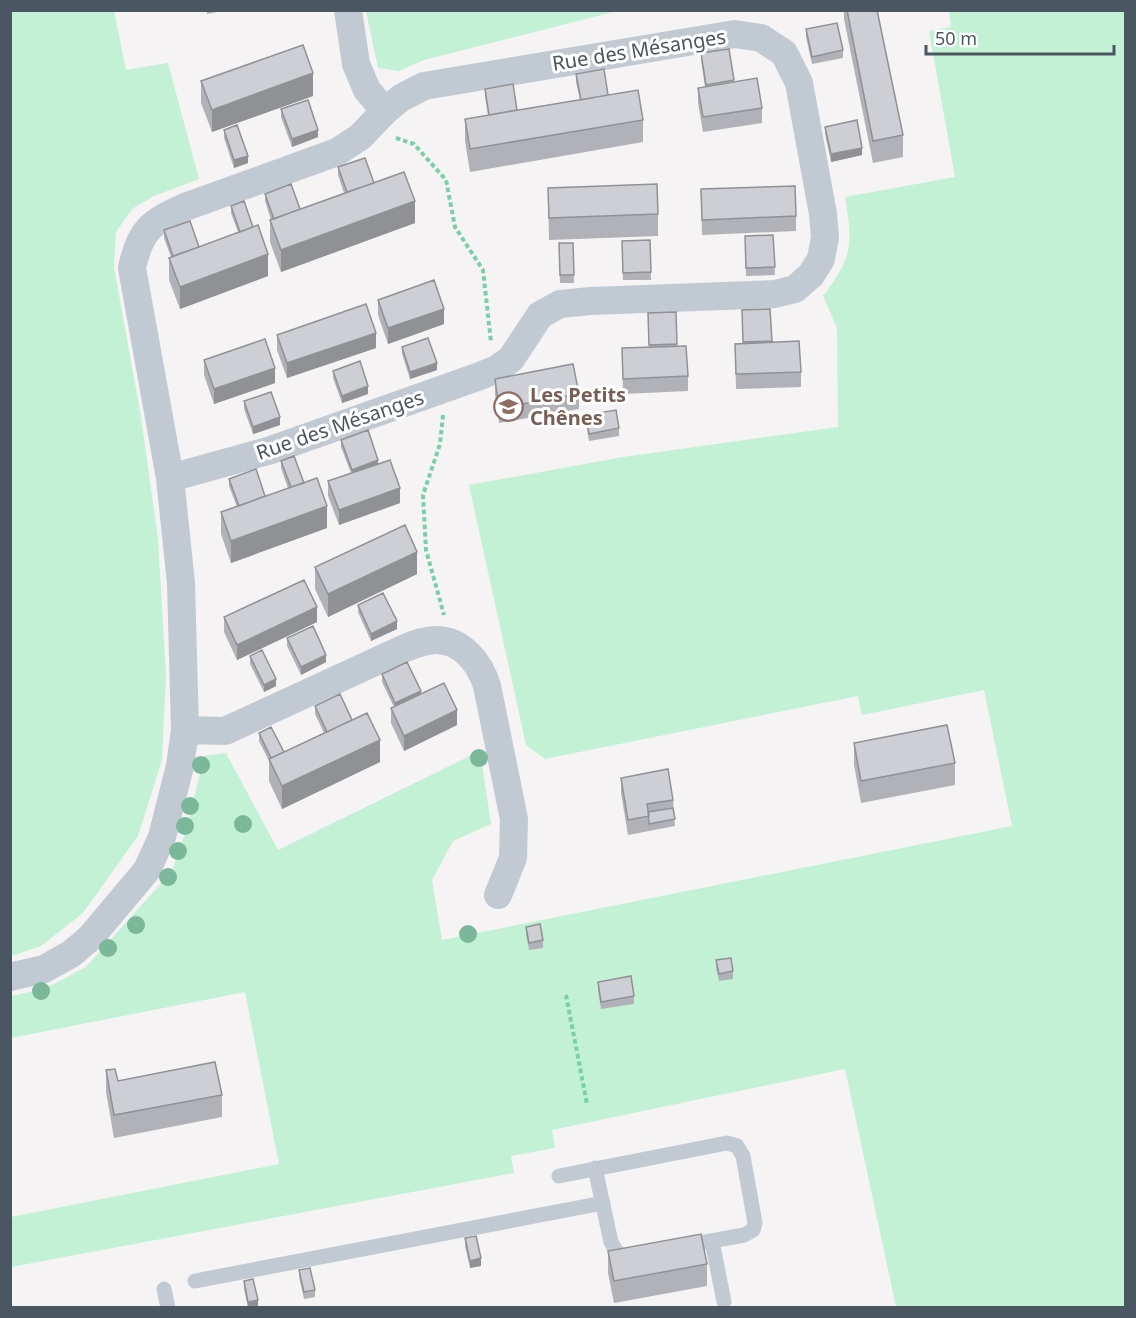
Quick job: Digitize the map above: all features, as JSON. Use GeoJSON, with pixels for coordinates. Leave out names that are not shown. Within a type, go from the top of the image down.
{"type":"FeatureCollection","features":[{"type":"Feature","properties":{"kind":"street"},"geometry":{"type":"LineString","coordinates":[[348,10],[356,64],[379,116]]}},
{"type":"Feature","properties":{"kind":"street","name":"Rue des Mésanges"},"geometry":{"type":"LineString","coordinates":[[10,977],[44,969],[71,954],[90,938],[147,870],[162,837],[180,766],[185,730],[182,583],[170,478],[132,268],[137,247],[146,229],[162,217],[185,207],[337,152],[360,137],[379,116],[402,98],[424,86],[735,34],[761,38],[784,53],[798,83],[823,214],[825,237],[821,259],[811,275],[795,289],[775,294],[591,300],[560,304],[540,315],[511,358],[497,369],[434,394],[271,450],[170,478]]}},
{"type":"Feature","properties":{"kind":"street"},"geometry":{"type":"LineString","coordinates":[[185,730],[225,731],[403,649],[422,642],[437,640],[448,642],[463,650],[482,670],[514,819],[513,858],[498,895]]}},
{"type":"Feature","properties":{"kind":"lane"},"geometry":{"type":"LineString","coordinates":[[559,1176],[727,1143],[737,1146],[743,1156],[756,1223],[753,1230],[744,1235],[668,1249]]}},
{"type":"Feature","properties":{"kind":"lane"},"geometry":{"type":"LineString","coordinates":[[596,1168],[611,1242],[616,1251],[623,1257],[646,1253]]}},
{"type":"Feature","properties":{"kind":"lane"},"geometry":{"type":"LineString","coordinates":[[195,1281],[603,1203]]}},
{"type":"Feature","properties":{"kind":"lane"},"geometry":{"type":"LineString","coordinates":[[712,1241],[724,1302]]}},
{"type":"Feature","properties":{"kind":"lane"},"geometry":{"type":"LineString","coordinates":[[165,1289],[168,1308]]}},
{"type":"Feature","properties":{"kind":"path"},"geometry":{"type":"LineString","coordinates":[[379,116],[396,139],[414,144],[446,180],[455,227],[483,270],[497,369]]}},
{"type":"Feature","properties":{"kind":"path"},"geometry":{"type":"LineString","coordinates":[[434,394],[444,417],[440,444],[423,495],[426,550],[446,621],[448,642]]}},
{"type":"Feature","properties":{"kind":"path"},"geometry":{"type":"LineString","coordinates":[[566,995],[587,1104]]}},
{"type":"Feature","properties":{"kind":"green space"},"geometry":{"type":"Polygon","coordinates":[[[366,10],[617,11],[424,60],[399,71],[378,68],[366,10]]]}},
{"type":"Feature","properties":{"kind":"green space"},"geometry":{"type":"Polygon","coordinates":[[[10,11],[114,11],[126,70],[168,63],[199,179],[154,196],[132,209],[116,232],[114,267],[141,417],[158,539],[166,675],[162,760],[138,836],[83,913],[41,946],[11,956],[10,11]]]}},
{"type":"Feature","properties":{"kind":"green space"},"geometry":{"type":"Polygon","coordinates":[[[949,11],[1125,11],[1125,1307],[896,1307],[845,1069],[552,1130],[555,1148],[511,1156],[514,1173],[11,1267],[11,1217],[279,1164],[245,992],[11,1038],[11,996],[44,989],[86,967],[172,871],[188,824],[204,756],[226,753],[278,850],[480,751],[491,824],[453,841],[432,880],[442,940],[1012,826],[984,690],[862,715],[858,696],[545,759],[526,745],[469,485],[623,457],[838,427],[837,328],[823,296],[840,271],[848,250],[849,227],[845,197],[955,177],[929,31],[951,27],[949,11]]]}},
{"type":"Feature","properties":{"kind":"building"},"geometry":{"type":"Polygon","coordinates":[[[847,10],[877,10],[903,135],[873,141],[847,10]]]}},
{"type":"Feature","properties":{"kind":"building"},"geometry":{"type":"Polygon","coordinates":[[[837,23],[843,50],[812,57],[806,29],[837,23]]]}},
{"type":"Feature","properties":{"kind":"building"},"geometry":{"type":"Polygon","coordinates":[[[303,45],[313,73],[212,110],[201,81],[303,45]]]}},
{"type":"Feature","properties":{"kind":"building"},"geometry":{"type":"Polygon","coordinates":[[[729,49],[734,80],[706,85],[701,53],[729,49]]]}},
{"type":"Feature","properties":{"kind":"building"},"geometry":{"type":"Polygon","coordinates":[[[604,69],[608,95],[581,100],[576,74],[604,69]]]}},
{"type":"Feature","properties":{"kind":"building"},"geometry":{"type":"Polygon","coordinates":[[[757,78],[762,108],[703,117],[698,88],[757,78]]]}},
{"type":"Feature","properties":{"kind":"building"},"geometry":{"type":"Polygon","coordinates":[[[513,84],[517,110],[489,115],[485,89],[513,84]]]}},
{"type":"Feature","properties":{"kind":"building"},"geometry":{"type":"Polygon","coordinates":[[[638,90],[643,120],[470,149],[465,119],[638,90]]]}},
{"type":"Feature","properties":{"kind":"building"},"geometry":{"type":"Polygon","coordinates":[[[308,100],[318,130],[292,139],[281,109],[308,100]]]}},
{"type":"Feature","properties":{"kind":"building"},"geometry":{"type":"Polygon","coordinates":[[[857,120],[862,148],[831,154],[825,127],[857,120]]]}},
{"type":"Feature","properties":{"kind":"building"},"geometry":{"type":"Polygon","coordinates":[[[237,125],[248,156],[234,160],[224,130],[237,125]]]}},
{"type":"Feature","properties":{"kind":"building"},"geometry":{"type":"Polygon","coordinates":[[[365,158],[374,183],[347,192],[338,167],[365,158]]]}},
{"type":"Feature","properties":{"kind":"building"},"geometry":{"type":"Polygon","coordinates":[[[404,172],[415,201],[281,250],[270,220],[404,172]]]}},
{"type":"Feature","properties":{"kind":"building"},"geometry":{"type":"Polygon","coordinates":[[[291,184],[300,209],[274,219],[265,194],[291,184]]]}},
{"type":"Feature","properties":{"kind":"building"},"geometry":{"type":"Polygon","coordinates":[[[657,184],[658,214],[549,218],[548,188],[657,184]]]}},
{"type":"Feature","properties":{"kind":"building"},"geometry":{"type":"Polygon","coordinates":[[[795,186],[796,216],[702,220],[701,189],[795,186]]]}},
{"type":"Feature","properties":{"kind":"building"},"geometry":{"type":"Polygon","coordinates":[[[244,201],[253,227],[240,232],[231,206],[244,201]]]}},
{"type":"Feature","properties":{"kind":"building"},"geometry":{"type":"Polygon","coordinates":[[[190,221],[199,247],[173,256],[164,230],[190,221]]]}},
{"type":"Feature","properties":{"kind":"building"},"geometry":{"type":"Polygon","coordinates":[[[258,225],[268,254],[180,287],[169,258],[258,225]]]}},
{"type":"Feature","properties":{"kind":"building"},"geometry":{"type":"Polygon","coordinates":[[[773,235],[775,267],[746,268],[745,236],[773,235]]]}},
{"type":"Feature","properties":{"kind":"building"},"geometry":{"type":"Polygon","coordinates":[[[650,240],[651,272],[623,273],[622,241],[650,240]]]}},
{"type":"Feature","properties":{"kind":"building"},"geometry":{"type":"Polygon","coordinates":[[[559,243],[573,243],[574,275],[560,275],[559,243]]]}},
{"type":"Feature","properties":{"kind":"building"},"geometry":{"type":"Polygon","coordinates":[[[434,280],[444,309],[388,328],[378,300],[434,280]]]}},
{"type":"Feature","properties":{"kind":"building"},"geometry":{"type":"Polygon","coordinates":[[[366,304],[376,333],[287,363],[277,335],[366,304]]]}},
{"type":"Feature","properties":{"kind":"building"},"geometry":{"type":"Polygon","coordinates":[[[770,309],[772,341],[743,342],[742,310],[770,309]]]}},
{"type":"Feature","properties":{"kind":"building"},"geometry":{"type":"Polygon","coordinates":[[[676,312],[677,344],[649,345],[648,313],[676,312]]]}},
{"type":"Feature","properties":{"kind":"building"},"geometry":{"type":"Polygon","coordinates":[[[428,338],[437,363],[410,372],[402,347],[428,338]]]}},
{"type":"Feature","properties":{"kind":"building"},"geometry":{"type":"Polygon","coordinates":[[[265,339],[275,368],[214,389],[204,360],[265,339]]]}},
{"type":"Feature","properties":{"kind":"building"},"geometry":{"type":"Polygon","coordinates":[[[799,341],[801,372],[736,374],[735,344],[799,341]]]}},
{"type":"Feature","properties":{"kind":"building"},"geometry":{"type":"Polygon","coordinates":[[[686,346],[688,376],[623,379],[622,348],[686,346]]]}},
{"type":"Feature","properties":{"kind":"building"},"geometry":{"type":"Polygon","coordinates":[[[360,361],[368,386],[342,396],[333,371],[360,361]]]}},
{"type":"Feature","properties":{"kind":"building"},"geometry":{"type":"Polygon","coordinates":[[[573,364],[579,394],[499,408],[495,379],[573,364]]]}},
{"type":"Feature","properties":{"kind":"building"},"geometry":{"type":"Polygon","coordinates":[[[271,392],[280,417],[253,427],[244,401],[271,392]]]}},
{"type":"Feature","properties":{"kind":"building"},"geometry":{"type":"Polygon","coordinates":[[[616,410],[619,428],[589,434],[586,415],[616,410]]]}},
{"type":"Feature","properties":{"kind":"building"},"geometry":{"type":"Polygon","coordinates":[[[368,430],[378,460],[352,470],[341,440],[368,430]]]}},
{"type":"Feature","properties":{"kind":"building"},"geometry":{"type":"Polygon","coordinates":[[[294,456],[304,483],[291,487],[281,461],[294,456]]]}},
{"type":"Feature","properties":{"kind":"building"},"geometry":{"type":"Polygon","coordinates":[[[390,460],[400,488],[339,510],[328,481],[390,460]]]}},
{"type":"Feature","properties":{"kind":"building"},"geometry":{"type":"Polygon","coordinates":[[[256,469],[265,496],[239,506],[229,479],[256,469]]]}},
{"type":"Feature","properties":{"kind":"building"},"geometry":{"type":"Polygon","coordinates":[[[317,478],[327,506],[231,541],[221,512],[317,478]]]}},
{"type":"Feature","properties":{"kind":"building"},"geometry":{"type":"Polygon","coordinates":[[[405,525],[417,552],[328,594],[315,567],[405,525]]]}},
{"type":"Feature","properties":{"kind":"building"},"geometry":{"type":"Polygon","coordinates":[[[304,580],[317,607],[237,645],[224,617],[304,580]]]}},
{"type":"Feature","properties":{"kind":"building"},"geometry":{"type":"Polygon","coordinates":[[[383,593],[397,621],[371,634],[358,605],[383,593]]]}},
{"type":"Feature","properties":{"kind":"building"},"geometry":{"type":"Polygon","coordinates":[[[313,626],[326,655],[301,667],[287,638],[313,626]]]}},
{"type":"Feature","properties":{"kind":"building"},"geometry":{"type":"Polygon","coordinates":[[[262,650],[276,679],[264,685],[250,656],[262,650]]]}},
{"type":"Feature","properties":{"kind":"building"},"geometry":{"type":"Polygon","coordinates":[[[407,662],[421,691],[395,703],[382,674],[407,662]]]}},
{"type":"Feature","properties":{"kind":"building"},"geometry":{"type":"Polygon","coordinates":[[[444,683],[457,710],[404,736],[391,708],[444,683]]]}},
{"type":"Feature","properties":{"kind":"building"},"geometry":{"type":"Polygon","coordinates":[[[340,694],[352,720],[327,732],[315,706],[340,694]]]}},
{"type":"Feature","properties":{"kind":"building"},"geometry":{"type":"Polygon","coordinates":[[[367,713],[380,740],[282,786],[269,759],[367,713]]]}},
{"type":"Feature","properties":{"kind":"building"},"geometry":{"type":"Polygon","coordinates":[[[947,725],[955,763],[861,781],[854,743],[947,725]]]}},
{"type":"Feature","properties":{"kind":"building"},"geometry":{"type":"Polygon","coordinates":[[[271,727],[284,752],[271,758],[259,733],[271,727]]]}},
{"type":"Feature","properties":{"kind":"building"},"geometry":{"type":"Polygon","coordinates":[[[668,769],[673,800],[647,804],[649,816],[628,820],[621,778],[668,769]]]}},
{"type":"Feature","properties":{"kind":"building"},"geometry":{"type":"Polygon","coordinates":[[[673,808],[675,819],[649,824],[648,812],[673,808]]]}},
{"type":"Feature","properties":{"kind":"building"},"geometry":{"type":"Polygon","coordinates":[[[540,924],[543,940],[529,943],[526,927],[540,924]]]}},
{"type":"Feature","properties":{"kind":"building"},"geometry":{"type":"Polygon","coordinates":[[[731,958],[733,971],[719,974],[716,960],[731,958]]]}},
{"type":"Feature","properties":{"kind":"building"},"geometry":{"type":"Polygon","coordinates":[[[631,976],[634,996],[601,1002],[598,982],[631,976]]]}},
{"type":"Feature","properties":{"kind":"building"},"geometry":{"type":"Polygon","coordinates":[[[215,1062],[222,1095],[114,1115],[106,1070],[115,1069],[118,1081],[215,1062]]]}},
{"type":"Feature","properties":{"kind":"building"},"geometry":{"type":"Polygon","coordinates":[[[701,1234],[707,1264],[614,1281],[608,1251],[701,1234]]]}},
{"type":"Feature","properties":{"kind":"building"},"geometry":{"type":"Polygon","coordinates":[[[476,1236],[481,1258],[470,1261],[465,1238],[476,1236]]]}},
{"type":"Feature","properties":{"kind":"building"},"geometry":{"type":"Polygon","coordinates":[[[310,1268],[315,1290],[304,1292],[299,1270],[310,1268]]]}},
{"type":"Feature","properties":{"kind":"building"},"geometry":{"type":"Polygon","coordinates":[[[253,1279],[258,1300],[248,1302],[244,1281],[253,1279]]]}},
{"type":"Feature","properties":{"kind":"place","name":"Les Petits Chênes"},"geometry":{"type":"Point","coordinates":[509,407]}}]}
